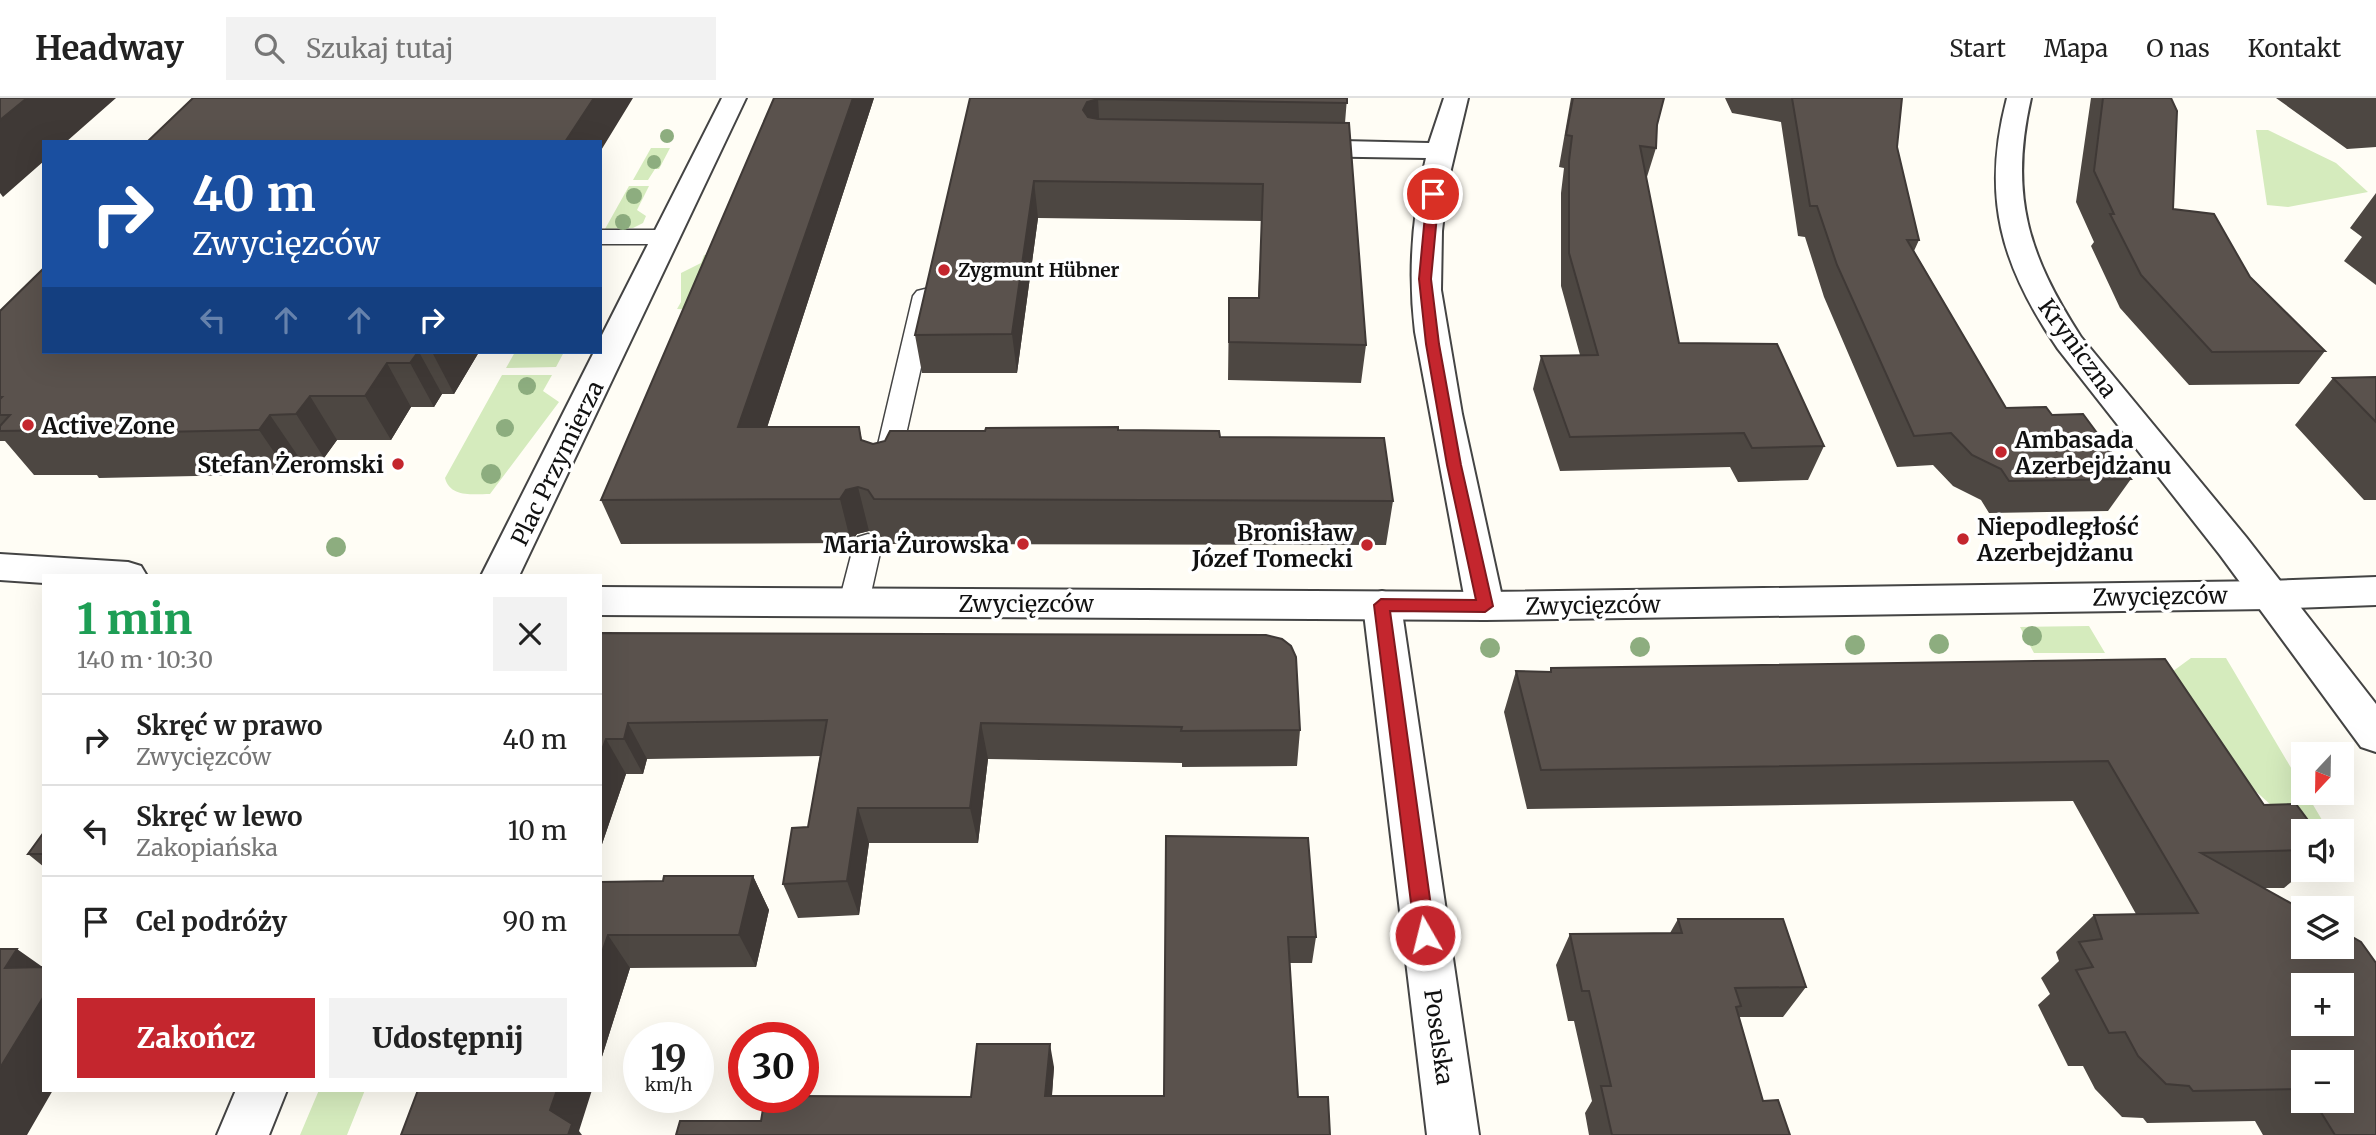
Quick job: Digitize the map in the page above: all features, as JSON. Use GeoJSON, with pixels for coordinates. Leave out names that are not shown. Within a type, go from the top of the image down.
{"type":"FeatureCollection","features":[{"type":"Feature","properties":{"kind":"street","name":"Plac Przymierza"},"geometry":{"type":"LineString","coordinates":[[501,574],[734,98]]}},
{"type":"Feature","properties":{"kind":"street"},"geometry":{"type":"LineString","coordinates":[[1456,98],[1440,152],[1427,240],[1425,279],[1433,344],[1454,465],[1485,606]]}},
{"type":"Feature","properties":{"kind":"street","name":"Kryniczna"},"geometry":{"type":"LineString","coordinates":[[2020,98],[2008,139],[2006,174],[2015,237],[2026,269],[2046,308],[2069,342],[2269,595],[2376,736]]}},
{"type":"Feature","properties":{"kind":"street"},"geometry":{"type":"LineString","coordinates":[[1277,148],[1413,149],[1440,152]]}},
{"type":"Feature","properties":{"kind":"street"},"geometry":{"type":"LineString","coordinates":[[0,567],[100,574]]}},
{"type":"Feature","properties":{"kind":"street","name":"Zwycięzców"},"geometry":{"type":"LineString","coordinates":[[602,601],[1485,606],[2269,595],[2376,591]]}},
{"type":"Feature","properties":{"kind":"street","name":"Poselska"},"geometry":{"type":"LineString","coordinates":[[1381,605],[1453,1135]]}},
{"type":"Feature","properties":{"kind":"street"},"geometry":{"type":"LineString","coordinates":[[243,1135],[261,1092]]}},
{"type":"Feature","properties":{"kind":"lane"},"geometry":{"type":"LineString","coordinates":[[602,237],[667,237]]}},
{"type":"Feature","properties":{"kind":"lane"},"geometry":{"type":"LineString","coordinates":[[884,477],[930,274]]}},
{"type":"Feature","properties":{"kind":"lane"},"geometry":{"type":"LineString","coordinates":[[854,602],[868,544]]}},
{"type":"Feature","properties":{"kind":"green space"},"geometry":{"type":"Polygon","coordinates":[[[2256,130],[2268,130],[2336,163],[2368,192],[2288,207],[2267,205],[2256,130]]]}},
{"type":"Feature","properties":{"kind":"green space"},"geometry":{"type":"Polygon","coordinates":[[[651,148],[670,148],[659,169],[655,169],[648,180],[633,180],[651,148]]]}},
{"type":"Feature","properties":{"kind":"green space"},"geometry":{"type":"Polygon","coordinates":[[[629,186],[649,186],[637,210],[646,216],[643,223],[633,228],[605,229],[629,186]]]}},
{"type":"Feature","properties":{"kind":"green space"},"geometry":{"type":"Polygon","coordinates":[[[704,255],[718,255],[696,310],[677,309],[681,302],[681,273],[701,263],[704,255]]]}},
{"type":"Feature","properties":{"kind":"green space"},"geometry":{"type":"Polygon","coordinates":[[[514,354],[563,354],[556,367],[506,368],[514,354]]]}},
{"type":"Feature","properties":{"kind":"green space"},"geometry":{"type":"Polygon","coordinates":[[[502,375],[552,375],[543,391],[559,402],[490,494],[457,492],[445,478],[502,375]]]}},
{"type":"Feature","properties":{"kind":"green space"},"geometry":{"type":"Polygon","coordinates":[[[2089,626],[2105,653],[2034,653],[2020,627],[2089,626]]]}},
{"type":"Feature","properties":{"kind":"green space"},"geometry":{"type":"Polygon","coordinates":[[[2191,658],[2226,658],[2291,768],[2291,805],[2313,805],[2321,819],[2294,819],[2282,815],[2187,729],[2154,685],[2191,658]]]}},
{"type":"Feature","properties":{"kind":"green space"},"geometry":{"type":"Polygon","coordinates":[[[318,1092],[364,1092],[347,1135],[300,1135],[318,1092]]]}},
{"type":"Feature","properties":{"kind":"building"},"geometry":{"type":"Polygon","coordinates":[[[0,98],[27,98],[0,120],[0,98]]]}},
{"type":"Feature","properties":{"kind":"building"},"geometry":{"type":"Polygon","coordinates":[[[193,98],[594,98],[566,140],[149,140],[193,98]]]}},
{"type":"Feature","properties":{"kind":"building"},"geometry":{"type":"Polygon","coordinates":[[[774,98],[853,98],[738,427],[859,427],[861,440],[873,444],[885,441],[890,431],[985,431],[986,428],[1118,427],[1118,430],[1219,431],[1220,437],[1384,438],[1393,501],[874,499],[868,490],[858,487],[846,490],[840,499],[601,500],[774,98]]]}},
{"type":"Feature","properties":{"kind":"building"},"geometry":{"type":"Polygon","coordinates":[[[970,98],[1347,98],[1347,103],[1098,99],[1087,102],[1083,110],[1088,117],[1098,119],[1349,123],[1366,345],[1229,342],[1229,298],[1259,298],[1263,184],[1034,181],[1012,334],[915,335],[970,98]]]}},
{"type":"Feature","properties":{"kind":"building"},"geometry":{"type":"Polygon","coordinates":[[[1573,98],[1664,98],[1657,125],[1656,148],[1640,146],[1679,343],[1777,344],[1824,446],[1752,448],[1744,433],[1570,437],[1541,356],[1598,355],[1569,253],[1569,161],[1572,136],[1566,135],[1573,98]]]}},
{"type":"Feature","properties":{"kind":"building"},"geometry":{"type":"Polygon","coordinates":[[[1792,98],[1902,98],[1897,147],[1919,240],[1907,240],[2006,408],[2046,407],[2052,415],[2083,414],[2131,479],[2009,481],[2001,469],[1972,455],[1951,433],[1914,436],[1837,265],[1817,206],[1810,206],[1792,98]]]}},
{"type":"Feature","properties":{"kind":"building"},"geometry":{"type":"Polygon","coordinates":[[[2103,98],[2171,98],[2177,111],[2173,209],[2214,214],[2250,277],[2325,351],[2212,352],[2141,275],[2110,214],[2114,214],[2094,171],[2103,98]]]}},
{"type":"Feature","properties":{"kind":"building"},"geometry":{"type":"Polygon","coordinates":[[[42,270],[42,354],[417,354],[410,363],[387,363],[365,396],[310,396],[296,414],[270,415],[259,430],[63,434],[65,430],[0,431],[0,426],[10,415],[0,415],[0,311],[42,270]]]}},
{"type":"Feature","properties":{"kind":"building"},"geometry":{"type":"Polygon","coordinates":[[[2376,377],[2376,422],[2333,378],[2376,377]]]}},
{"type":"Feature","properties":{"kind":"building"},"geometry":{"type":"Polygon","coordinates":[[[602,633],[1266,635],[1282,639],[1291,646],[1296,657],[1300,730],[1181,731],[1182,727],[981,723],[970,808],[858,808],[847,881],[783,884],[792,828],[808,827],[827,720],[628,723],[624,739],[606,739],[602,750],[602,633]]]}},
{"type":"Feature","properties":{"kind":"building"},"geometry":{"type":"Polygon","coordinates":[[[2165,659],[2264,805],[2297,805],[2307,819],[2291,819],[2291,850],[2201,853],[2291,903],[2291,959],[2354,959],[2354,938],[2361,942],[2376,963],[2376,1135],[2335,1135],[2321,1113],[2354,1113],[2354,1050],[2291,1050],[2291,1089],[2193,1091],[2189,1086],[2166,1084],[2138,1056],[2125,1032],[2109,1033],[2076,970],[2093,967],[2079,942],[2102,939],[2094,915],[2198,913],[2108,761],[1541,770],[1516,671],[1551,672],[1551,668],[2165,659]]]}},
{"type":"Feature","properties":{"kind":"building"},"geometry":{"type":"Polygon","coordinates":[[[42,835],[42,854],[28,854],[42,835]]]}},
{"type":"Feature","properties":{"kind":"building"},"geometry":{"type":"Polygon","coordinates":[[[1166,836],[1308,838],[1316,937],[1288,937],[1298,1097],[1328,1097],[1330,1135],[676,1135],[680,1121],[761,1121],[762,1113],[819,1113],[819,1096],[971,1097],[977,1044],[1050,1044],[1045,1096],[1164,1096],[1166,836]]]}},
{"type":"Feature","properties":{"kind":"building"},"geometry":{"type":"Polygon","coordinates":[[[664,876],[753,876],[739,935],[608,935],[602,952],[602,882],[663,881],[664,876]]]}},
{"type":"Feature","properties":{"kind":"building"},"geometry":{"type":"Polygon","coordinates":[[[1678,919],[1783,919],[1806,987],[1735,988],[1741,1006],[1736,1007],[1763,1101],[1778,1100],[1790,1135],[1612,1135],[1601,1086],[1611,1086],[1589,991],[1582,991],[1570,934],[1682,933],[1678,919]]]}},
{"type":"Feature","properties":{"kind":"building"},"geometry":{"type":"Polygon","coordinates":[[[0,949],[17,949],[5,968],[42,967],[42,999],[0,1068],[0,949]]]}},
{"type":"Feature","properties":{"kind":"building"},"geometry":{"type":"Polygon","coordinates":[[[417,1092],[556,1092],[550,1110],[572,1124],[568,1135],[401,1135],[417,1092]]]}},
{"type":"Feature","properties":{"kind":"place","name":"Zygmunt Hübner"},"geometry":{"type":"Point","coordinates":[944,270]}},
{"type":"Feature","properties":{"kind":"place","name":"Active Zone"},"geometry":{"type":"Point","coordinates":[28,425]}},
{"type":"Feature","properties":{"kind":"place","name":"Ambasada Azerbejdżanu"},"geometry":{"type":"Point","coordinates":[2001,452]}},
{"type":"Feature","properties":{"kind":"place","name":"Stefan Żeromski"},"geometry":{"type":"Point","coordinates":[398,464]}},
{"type":"Feature","properties":{"kind":"place","name":"Niepodległość Azerbejdżanu"},"geometry":{"type":"Point","coordinates":[1963,539]}},
{"type":"Feature","properties":{"kind":"place","name":"Maria Żurowska"},"geometry":{"type":"Point","coordinates":[1023,544]}},
{"type":"Feature","properties":{"kind":"place","name":"Bronisław Józef Tomecki"},"geometry":{"type":"Point","coordinates":[1367,545]}},
{"type":"Feature","properties":{"kind":"route"},"geometry":{"type":"LineString","coordinates":[[1425,935],[1381,605],[1485,606],[1454,465],[1433,344],[1425,279],[1433,194]]}}]}
